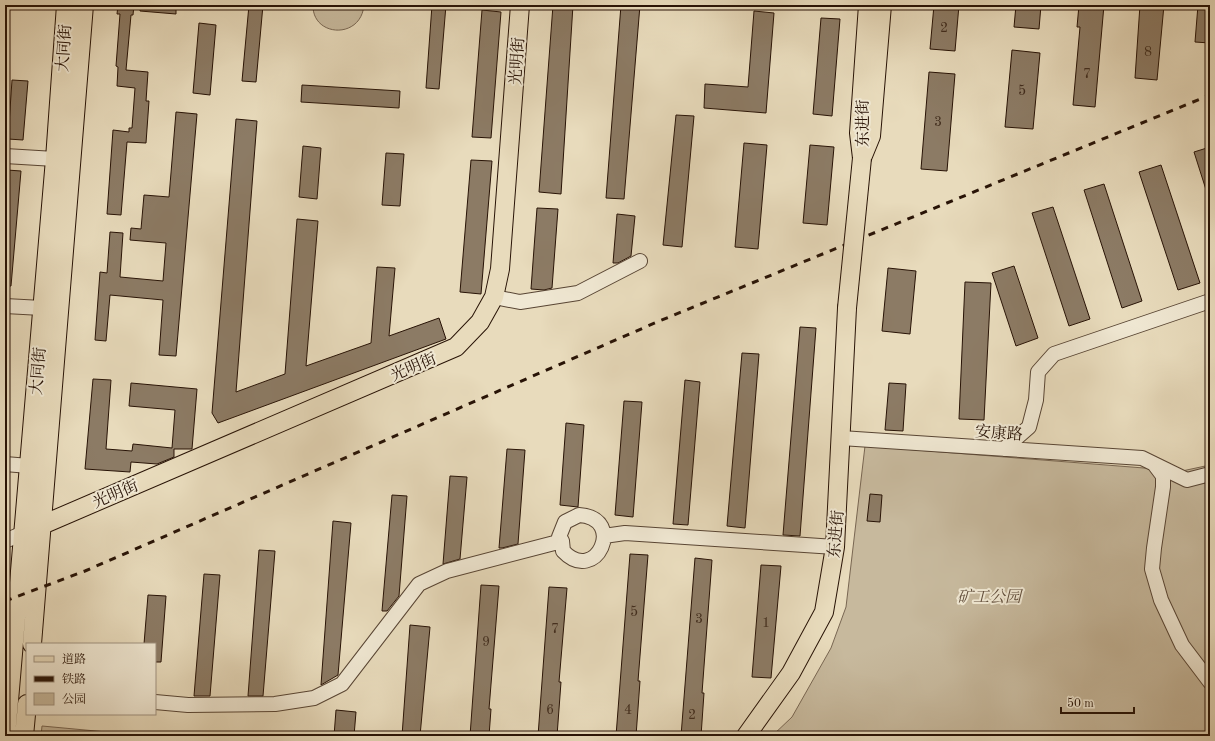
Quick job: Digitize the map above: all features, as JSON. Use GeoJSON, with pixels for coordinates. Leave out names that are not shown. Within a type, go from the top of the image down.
{"type":"FeatureCollection","features":[{"type":"Feature","properties":{"kind":"main road","name":"大同街"},"geometry":{"type":"LineString","coordinates":[[6,736],[56,159],[66,5]]}},
{"type":"Feature","properties":{"kind":"main road","name":"大同街"},"geometry":{"type":"LineString","coordinates":[[32,643],[84,5]]}},
{"type":"Feature","properties":{"kind":"main road","name":"光明街"},"geometry":{"type":"LineString","coordinates":[[42,525],[456,347],[480,322],[494,297],[500,269],[520,5]]}},
{"type":"Feature","properties":{"kind":"main road","name":"东进街"},"geometry":{"type":"LineString","coordinates":[[746,736],[791,673],[824,612],[835,547],[847,308],[862,158],[858,133],[868,5]]}},
{"type":"Feature","properties":{"kind":"main road","name":"东进街"},"geometry":{"type":"LineString","coordinates":[[862,158],[871,136],[882,5]]}},
{"type":"Feature","properties":{"kind":"main road"},"geometry":{"type":"LineString","coordinates":[[24,736],[26,715]]}},
{"type":"Feature","properties":{"kind":"street"},"geometry":{"type":"LineString","coordinates":[[5,156],[56,159]]}},
{"type":"Feature","properties":{"kind":"street"},"geometry":{"type":"LineString","coordinates":[[494,297],[520,302],[578,293],[640,261]]}},
{"type":"Feature","properties":{"kind":"street"},"geometry":{"type":"LineString","coordinates":[[1004,450],[1029,427],[1036,400],[1038,372],[1054,354],[1210,301]]}},
{"type":"Feature","properties":{"kind":"street"},"geometry":{"type":"LineString","coordinates":[[5,306],[42,308]]}},
{"type":"Feature","properties":{"kind":"street","name":"安康路"},"geometry":{"type":"LineString","coordinates":[[841,438],[1142,458],[1187,480]]}},
{"type":"Feature","properties":{"kind":"street"},"geometry":{"type":"LineString","coordinates":[[5,464],[29,466]]}},
{"type":"Feature","properties":{"kind":"street"},"geometry":{"type":"LineString","coordinates":[[1154,464],[1163,476],[1163,487],[1152,569],[1161,600],[1182,645],[1210,682]]}},
{"type":"Feature","properties":{"kind":"street"},"geometry":{"type":"LineString","coordinates":[[1163,487],[1210,474]]}},
{"type":"Feature","properties":{"kind":"street"},"geometry":{"type":"LineString","coordinates":[[579,516],[593,518],[599,523],[604,536],[601,550],[596,556],[583,561],[568,557],[563,551],[562,541],[559,536],[565,522],[579,516]]}},
{"type":"Feature","properties":{"kind":"street"},"geometry":{"type":"LineString","coordinates":[[5,541],[42,525]]}},
{"type":"Feature","properties":{"kind":"street"},"geometry":{"type":"LineString","coordinates":[[604,536],[625,533],[835,547]]}},
{"type":"Feature","properties":{"kind":"street"},"geometry":{"type":"LineString","coordinates":[[156,702],[188,705],[276,704],[314,698],[342,684],[420,584],[455,568],[562,541]]}},
{"type":"Feature","properties":{"kind":"green space"},"geometry":{"type":"Polygon","coordinates":[[[313,5],[364,5],[361,16],[355,24],[346,29],[337,30],[328,28],[320,23],[315,16],[313,5]]]}},
{"type":"Feature","properties":{"kind":"green space","name":"矿工公园"},"geometry":{"type":"Polygon","coordinates":[[[865,446],[1182,471],[1210,465],[1210,736],[772,736],[792,717],[831,648],[846,607],[865,446]]]}},
{"type":"Feature","properties":{"kind":"green space"},"geometry":{"type":"Polygon","coordinates":[[[42,726],[139,735],[139,736],[41,736],[42,726]]]}},
{"type":"Feature","properties":{"kind":"building"},"geometry":{"type":"Polygon","coordinates":[[[118,5],[134,5],[133,15],[131,15],[126,70],[148,72],[146,101],[149,101],[146,143],[127,142],[121,215],[107,214],[113,130],[129,132],[129,128],[132,128],[135,88],[117,86],[118,67],[116,66],[120,14],[117,14],[118,5]]]}},
{"type":"Feature","properties":{"kind":"building"},"geometry":{"type":"Polygon","coordinates":[[[140,5],[176,5],[176,14],[140,11],[140,5]]]}},
{"type":"Feature","properties":{"kind":"building"},"geometry":{"type":"Polygon","coordinates":[[[249,5],[263,5],[256,82],[242,81],[249,5]]]}},
{"type":"Feature","properties":{"kind":"building"},"geometry":{"type":"Polygon","coordinates":[[[432,5],[446,5],[439,89],[426,88],[432,5]]]}},
{"type":"Feature","properties":{"kind":"building"},"geometry":{"type":"Polygon","coordinates":[[[553,5],[573,5],[561,194],[539,192],[553,5]]]}},
{"type":"Feature","properties":{"kind":"building"},"geometry":{"type":"Polygon","coordinates":[[[621,5],[640,5],[624,199],[606,198],[621,5]]]}},
{"type":"Feature","properties":{"kind":"building"},"geometry":{"type":"Polygon","coordinates":[[[934,5],[959,5],[955,51],[930,49],[934,5]]]}},
{"type":"Feature","properties":{"kind":"building"},"geometry":{"type":"Polygon","coordinates":[[[1016,5],[1041,5],[1039,29],[1014,27],[1016,5]]]}},
{"type":"Feature","properties":{"kind":"building"},"geometry":{"type":"Polygon","coordinates":[[[1079,5],[1104,5],[1095,107],[1073,105],[1080,27],[1077,27],[1079,5]]]}},
{"type":"Feature","properties":{"kind":"building"},"geometry":{"type":"Polygon","coordinates":[[[1140,5],[1164,5],[1157,80],[1135,78],[1140,5]]]}},
{"type":"Feature","properties":{"kind":"building"},"geometry":{"type":"Polygon","coordinates":[[[1198,5],[1210,5],[1210,43],[1195,42],[1198,5]]]}},
{"type":"Feature","properties":{"kind":"building"},"geometry":{"type":"Polygon","coordinates":[[[482,10],[501,12],[491,138],[472,137],[482,10]]]}},
{"type":"Feature","properties":{"kind":"building"},"geometry":{"type":"Polygon","coordinates":[[[754,11],[774,13],[766,113],[704,108],[705,84],[748,87],[754,11]]]}},
{"type":"Feature","properties":{"kind":"building"},"geometry":{"type":"Polygon","coordinates":[[[821,18],[840,19],[832,116],[813,114],[821,18]]]}},
{"type":"Feature","properties":{"kind":"building"},"geometry":{"type":"Polygon","coordinates":[[[199,23],[216,25],[210,95],[193,93],[199,23]]]}},
{"type":"Feature","properties":{"kind":"building"},"geometry":{"type":"Polygon","coordinates":[[[1012,50],[1040,53],[1033,129],[1005,127],[1012,50]]]}},
{"type":"Feature","properties":{"kind":"building"},"geometry":{"type":"Polygon","coordinates":[[[929,72],[955,74],[947,171],[921,169],[929,72]]]}},
{"type":"Feature","properties":{"kind":"building"},"geometry":{"type":"Polygon","coordinates":[[[12,80],[28,81],[23,140],[8,139],[12,80]]]}},
{"type":"Feature","properties":{"kind":"building"},"geometry":{"type":"Polygon","coordinates":[[[302,85],[400,91],[399,108],[301,102],[302,85]]]}},
{"type":"Feature","properties":{"kind":"building"},"geometry":{"type":"Polygon","coordinates":[[[176,112],[197,114],[176,356],[159,355],[163,300],[110,295],[106,341],[95,340],[100,272],[107,273],[110,232],[123,233],[120,277],[163,281],[166,243],[130,240],[131,228],[141,229],[144,195],[169,197],[176,112]]]}},
{"type":"Feature","properties":{"kind":"building"},"geometry":{"type":"Polygon","coordinates":[[[676,115],[694,116],[682,247],[663,245],[676,115]]]}},
{"type":"Feature","properties":{"kind":"building"},"geometry":{"type":"Polygon","coordinates":[[[236,119],[257,121],[236,392],[285,374],[297,219],[318,221],[306,366],[371,343],[377,267],[395,268],[389,336],[439,318],[446,339],[218,423],[212,413],[236,119]]]}},
{"type":"Feature","properties":{"kind":"building"},"geometry":{"type":"Polygon","coordinates":[[[744,143],[767,145],[758,249],[735,247],[744,143]]]}},
{"type":"Feature","properties":{"kind":"building"},"geometry":{"type":"Polygon","coordinates":[[[810,145],[834,147],[827,225],[803,223],[810,145]]]}},
{"type":"Feature","properties":{"kind":"building"},"geometry":{"type":"Polygon","coordinates":[[[303,146],[321,148],[317,199],[299,197],[303,146]]]}},
{"type":"Feature","properties":{"kind":"building"},"geometry":{"type":"Polygon","coordinates":[[[1210,147],[1210,196],[1208,196],[1194,152],[1210,147]]]}},
{"type":"Feature","properties":{"kind":"building"},"geometry":{"type":"Polygon","coordinates":[[[386,153],[404,154],[400,206],[382,205],[386,153]]]}},
{"type":"Feature","properties":{"kind":"building"},"geometry":{"type":"Polygon","coordinates":[[[471,160],[492,161],[481,294],[460,292],[471,160]]]}},
{"type":"Feature","properties":{"kind":"building"},"geometry":{"type":"Polygon","coordinates":[[[1161,165],[1200,283],[1178,290],[1139,172],[1161,165]]]}},
{"type":"Feature","properties":{"kind":"building"},"geometry":{"type":"Polygon","coordinates":[[[7,170],[21,171],[11,286],[5,286],[5,195],[7,170]]]}},
{"type":"Feature","properties":{"kind":"building"},"geometry":{"type":"Polygon","coordinates":[[[1104,184],[1142,301],[1122,308],[1084,190],[1104,184]]]}},
{"type":"Feature","properties":{"kind":"building"},"geometry":{"type":"Polygon","coordinates":[[[1053,207],[1090,319],[1069,326],[1032,213],[1053,207]]]}},
{"type":"Feature","properties":{"kind":"building"},"geometry":{"type":"Polygon","coordinates":[[[537,208],[558,209],[552,288],[544,290],[531,289],[537,208]]]}},
{"type":"Feature","properties":{"kind":"building"},"geometry":{"type":"Polygon","coordinates":[[[617,214],[635,216],[631,256],[618,263],[613,263],[617,214]]]}},
{"type":"Feature","properties":{"kind":"building"},"geometry":{"type":"Polygon","coordinates":[[[1014,266],[1038,338],[1016,346],[992,273],[1014,266]]]}},
{"type":"Feature","properties":{"kind":"building"},"geometry":{"type":"Polygon","coordinates":[[[888,268],[916,271],[910,334],[882,331],[888,268]]]}},
{"type":"Feature","properties":{"kind":"building"},"geometry":{"type":"Polygon","coordinates":[[[965,282],[991,283],[984,420],[959,419],[965,282]]]}},
{"type":"Feature","properties":{"kind":"building"},"geometry":{"type":"Polygon","coordinates":[[[800,327],[816,328],[800,536],[783,535],[800,327]]]}},
{"type":"Feature","properties":{"kind":"building"},"geometry":{"type":"Polygon","coordinates":[[[742,353],[759,354],[745,528],[727,526],[742,353]]]}},
{"type":"Feature","properties":{"kind":"building"},"geometry":{"type":"Polygon","coordinates":[[[93,379],[111,380],[106,449],[132,451],[133,444],[172,448],[175,410],[129,406],[131,383],[197,389],[192,449],[174,449],[174,457],[157,464],[131,462],[130,472],[85,469],[93,379]]]}},
{"type":"Feature","properties":{"kind":"building"},"geometry":{"type":"Polygon","coordinates":[[[685,380],[700,382],[688,525],[673,524],[685,380]]]}},
{"type":"Feature","properties":{"kind":"building"},"geometry":{"type":"Polygon","coordinates":[[[889,383],[906,384],[903,431],[885,430],[889,383]]]}},
{"type":"Feature","properties":{"kind":"building"},"geometry":{"type":"Polygon","coordinates":[[[624,401],[642,402],[633,517],[615,515],[624,401]]]}},
{"type":"Feature","properties":{"kind":"building"},"geometry":{"type":"Polygon","coordinates":[[[566,423],[584,425],[578,507],[560,505],[566,423]]]}},
{"type":"Feature","properties":{"kind":"building"},"geometry":{"type":"Polygon","coordinates":[[[507,449],[525,450],[518,544],[499,548],[507,449]]]}},
{"type":"Feature","properties":{"kind":"building"},"geometry":{"type":"Polygon","coordinates":[[[450,476],[467,477],[460,559],[443,564],[450,476]]]}},
{"type":"Feature","properties":{"kind":"building"},"geometry":{"type":"Polygon","coordinates":[[[870,494],[882,495],[880,522],[867,521],[870,494]]]}},
{"type":"Feature","properties":{"kind":"building"},"geometry":{"type":"Polygon","coordinates":[[[392,495],[407,496],[399,596],[387,611],[382,611],[392,495]]]}},
{"type":"Feature","properties":{"kind":"building"},"geometry":{"type":"Polygon","coordinates":[[[333,521],[351,523],[338,675],[321,685],[333,521]]]}},
{"type":"Feature","properties":{"kind":"building"},"geometry":{"type":"Polygon","coordinates":[[[259,550],[275,551],[263,696],[248,696],[259,550]]]}},
{"type":"Feature","properties":{"kind":"building"},"geometry":{"type":"Polygon","coordinates":[[[630,554],[648,555],[638,681],[640,681],[636,736],[616,736],[630,554]]]}},
{"type":"Feature","properties":{"kind":"building"},"geometry":{"type":"Polygon","coordinates":[[[695,558],[712,560],[702,693],[704,693],[701,736],[681,736],[695,558]]]}},
{"type":"Feature","properties":{"kind":"building"},"geometry":{"type":"Polygon","coordinates":[[[761,565],[781,566],[771,678],[752,677],[761,565]]]}},
{"type":"Feature","properties":{"kind":"building"},"geometry":{"type":"Polygon","coordinates":[[[204,574],[220,575],[210,696],[194,696],[204,574]]]}},
{"type":"Feature","properties":{"kind":"building"},"geometry":{"type":"Polygon","coordinates":[[[481,585],[499,586],[489,709],[491,709],[489,736],[470,736],[481,585]]]}},
{"type":"Feature","properties":{"kind":"building"},"geometry":{"type":"Polygon","coordinates":[[[549,587],[567,588],[559,682],[561,682],[557,736],[538,736],[549,587]]]}},
{"type":"Feature","properties":{"kind":"building"},"geometry":{"type":"Polygon","coordinates":[[[148,595],[166,596],[161,662],[156,662],[156,643],[144,643],[148,595]]]}},
{"type":"Feature","properties":{"kind":"building"},"geometry":{"type":"Polygon","coordinates":[[[410,625],[430,627],[420,736],[402,736],[410,625]]]}},
{"type":"Feature","properties":{"kind":"building"},"geometry":{"type":"Polygon","coordinates":[[[336,710],[356,712],[354,736],[334,736],[336,710]]]}},
{"type":"Feature","properties":{"kind":"railway"},"geometry":{"type":"LineString","coordinates":[[5,601],[85,571],[657,322],[1210,95]]}}]}
